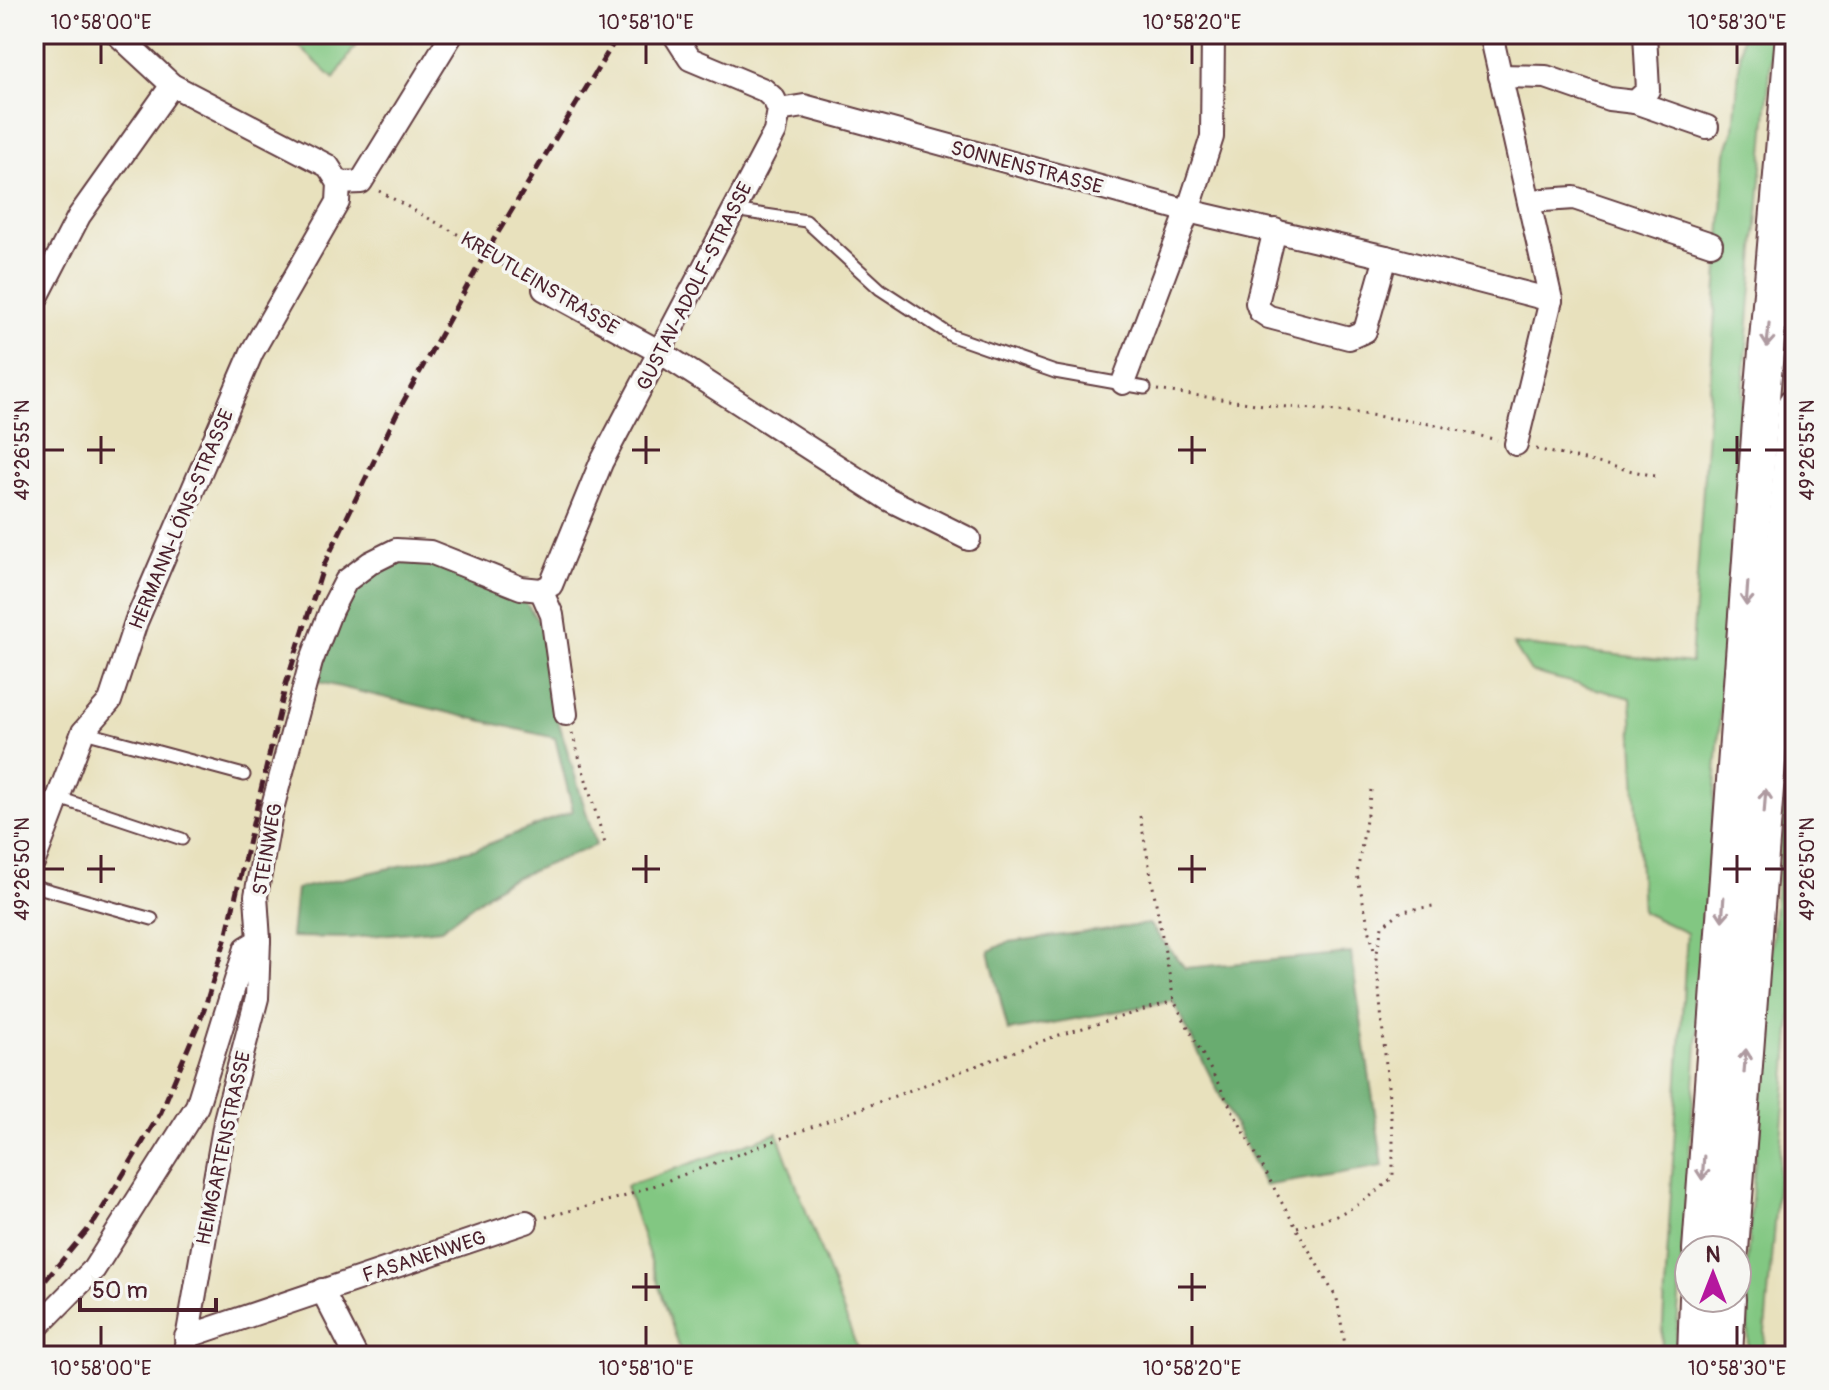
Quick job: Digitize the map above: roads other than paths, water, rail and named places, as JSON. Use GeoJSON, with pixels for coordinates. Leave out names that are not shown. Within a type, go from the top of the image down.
{"type":"FeatureCollection","features":[{"type":"Feature","properties":{"kind":"main road"},"geometry":{"type":"LineString","coordinates":[[1701,1234],[1756,469],[1793,34]]}},
{"type":"Feature","properties":{"kind":"main road"},"geometry":{"type":"LineString","coordinates":[[1732,1234],[1795,405]]}},
{"type":"Feature","properties":{"kind":"main road"},"geometry":{"type":"LineString","coordinates":[[1695,1356],[1696,1314]]}},
{"type":"Feature","properties":{"kind":"main road"},"geometry":{"type":"LineString","coordinates":[[1725,1356],[1727,1314]]}},
{"type":"Feature","properties":{"kind":"street"},"geometry":{"type":"LineString","coordinates":[[117,34],[172,85],[328,166],[339,183],[361,182],[452,34]]}},
{"type":"Feature","properties":{"kind":"street"},"geometry":{"type":"LineString","coordinates":[[674,34],[690,59],[764,90],[774,99],[779,110]]}},
{"type":"Feature","properties":{"kind":"street"},"geometry":{"type":"LineString","coordinates":[[1123,383],[1188,211],[1212,137],[1213,34]]}},
{"type":"Feature","properties":{"kind":"street"},"geometry":{"type":"LineString","coordinates":[[1491,34],[1551,300],[1516,444]]}},
{"type":"Feature","properties":{"kind":"street"},"geometry":{"type":"LineString","coordinates":[[1635,102],[1648,90],[1645,34]]}},
{"type":"Feature","properties":{"kind":"street"},"geometry":{"type":"LineString","coordinates":[[1500,76],[1546,77],[1609,99],[1635,102],[1707,127]]}},
{"type":"Feature","properties":{"kind":"street"},"geometry":{"type":"LineString","coordinates":[[34,303],[79,216],[172,85]]}},
{"type":"Feature","properties":{"kind":"street","name":"SONNENSTRASSE"},"geometry":{"type":"LineString","coordinates":[[779,110],[804,106],[1188,211],[1386,257],[1551,300]]}},
{"type":"Feature","properties":{"kind":"street","name":"GUSTAV-ADOLF-STRASSE"},"geometry":{"type":"LineString","coordinates":[[546,588],[601,463],[775,132],[779,110]]}},
{"type":"Feature","properties":{"kind":"street","name":"HERMANN-LÖNS-STRASSE"},"geometry":{"type":"LineString","coordinates":[[34,861],[49,804],[83,732],[110,701],[136,622],[252,352],[338,202],[339,183]]}},
{"type":"Feature","properties":{"kind":"street"},"geometry":{"type":"LineString","coordinates":[[1529,201],[1574,198],[1711,244]]}},
{"type":"Feature","properties":{"kind":"street"},"geometry":{"type":"LineString","coordinates":[[1275,230],[1257,303],[1260,311],[1269,317],[1349,338],[1365,331],[1386,257]]}},
{"type":"Feature","properties":{"kind":"street","name":"KREUTLEINSTRASSE"},"geometry":{"type":"LineString","coordinates":[[544,289],[660,352],[888,499],[969,539]]}},
{"type":"Feature","properties":{"kind":"street","name":"STEINWEG"},"geometry":{"type":"LineString","coordinates":[[259,940],[256,896],[271,813],[311,662],[346,581],[370,563],[396,550],[430,552],[521,588],[546,588]]}},
{"type":"Feature","properties":{"kind":"street"},"geometry":{"type":"LineString","coordinates":[[546,588],[566,714]]}},
{"type":"Feature","properties":{"kind":"street"},"geometry":{"type":"LineString","coordinates":[[34,1330],[94,1269],[197,1106],[246,948],[259,940]]}},
{"type":"Feature","properties":{"kind":"street","name":"HEIMGARTENSTRASSE"},"geometry":{"type":"LineString","coordinates":[[185,1347],[226,1116],[257,998],[259,940]]}},
{"type":"Feature","properties":{"kind":"street"},"geometry":{"type":"LineString","coordinates":[[197,1106],[226,1116]]}},
{"type":"Feature","properties":{"kind":"street","name":"FASANENWEG"},"geometry":{"type":"LineString","coordinates":[[185,1347],[322,1290],[526,1222]]}},
{"type":"Feature","properties":{"kind":"street"},"geometry":{"type":"LineString","coordinates":[[322,1290],[356,1356]]}},
{"type":"Feature","properties":{"kind":"lane"},"geometry":{"type":"LineString","coordinates":[[733,210],[806,221],[880,289],[952,336],[1055,372],[1145,388]]}},
{"type":"Feature","properties":{"kind":"lane"},"geometry":{"type":"LineString","coordinates":[[83,732],[244,775]]}},
{"type":"Feature","properties":{"kind":"lane"},"geometry":{"type":"LineString","coordinates":[[49,804],[182,839]]}},
{"type":"Feature","properties":{"kind":"lane"},"geometry":{"type":"LineString","coordinates":[[34,886],[152,919]]}},
{"type":"Feature","properties":{"kind":"railway"},"geometry":{"type":"LineString","coordinates":[[34,1294],[95,1221],[161,1112],[204,1010],[226,937],[286,684],[324,565],[397,413],[485,254],[619,34]]}}]}
